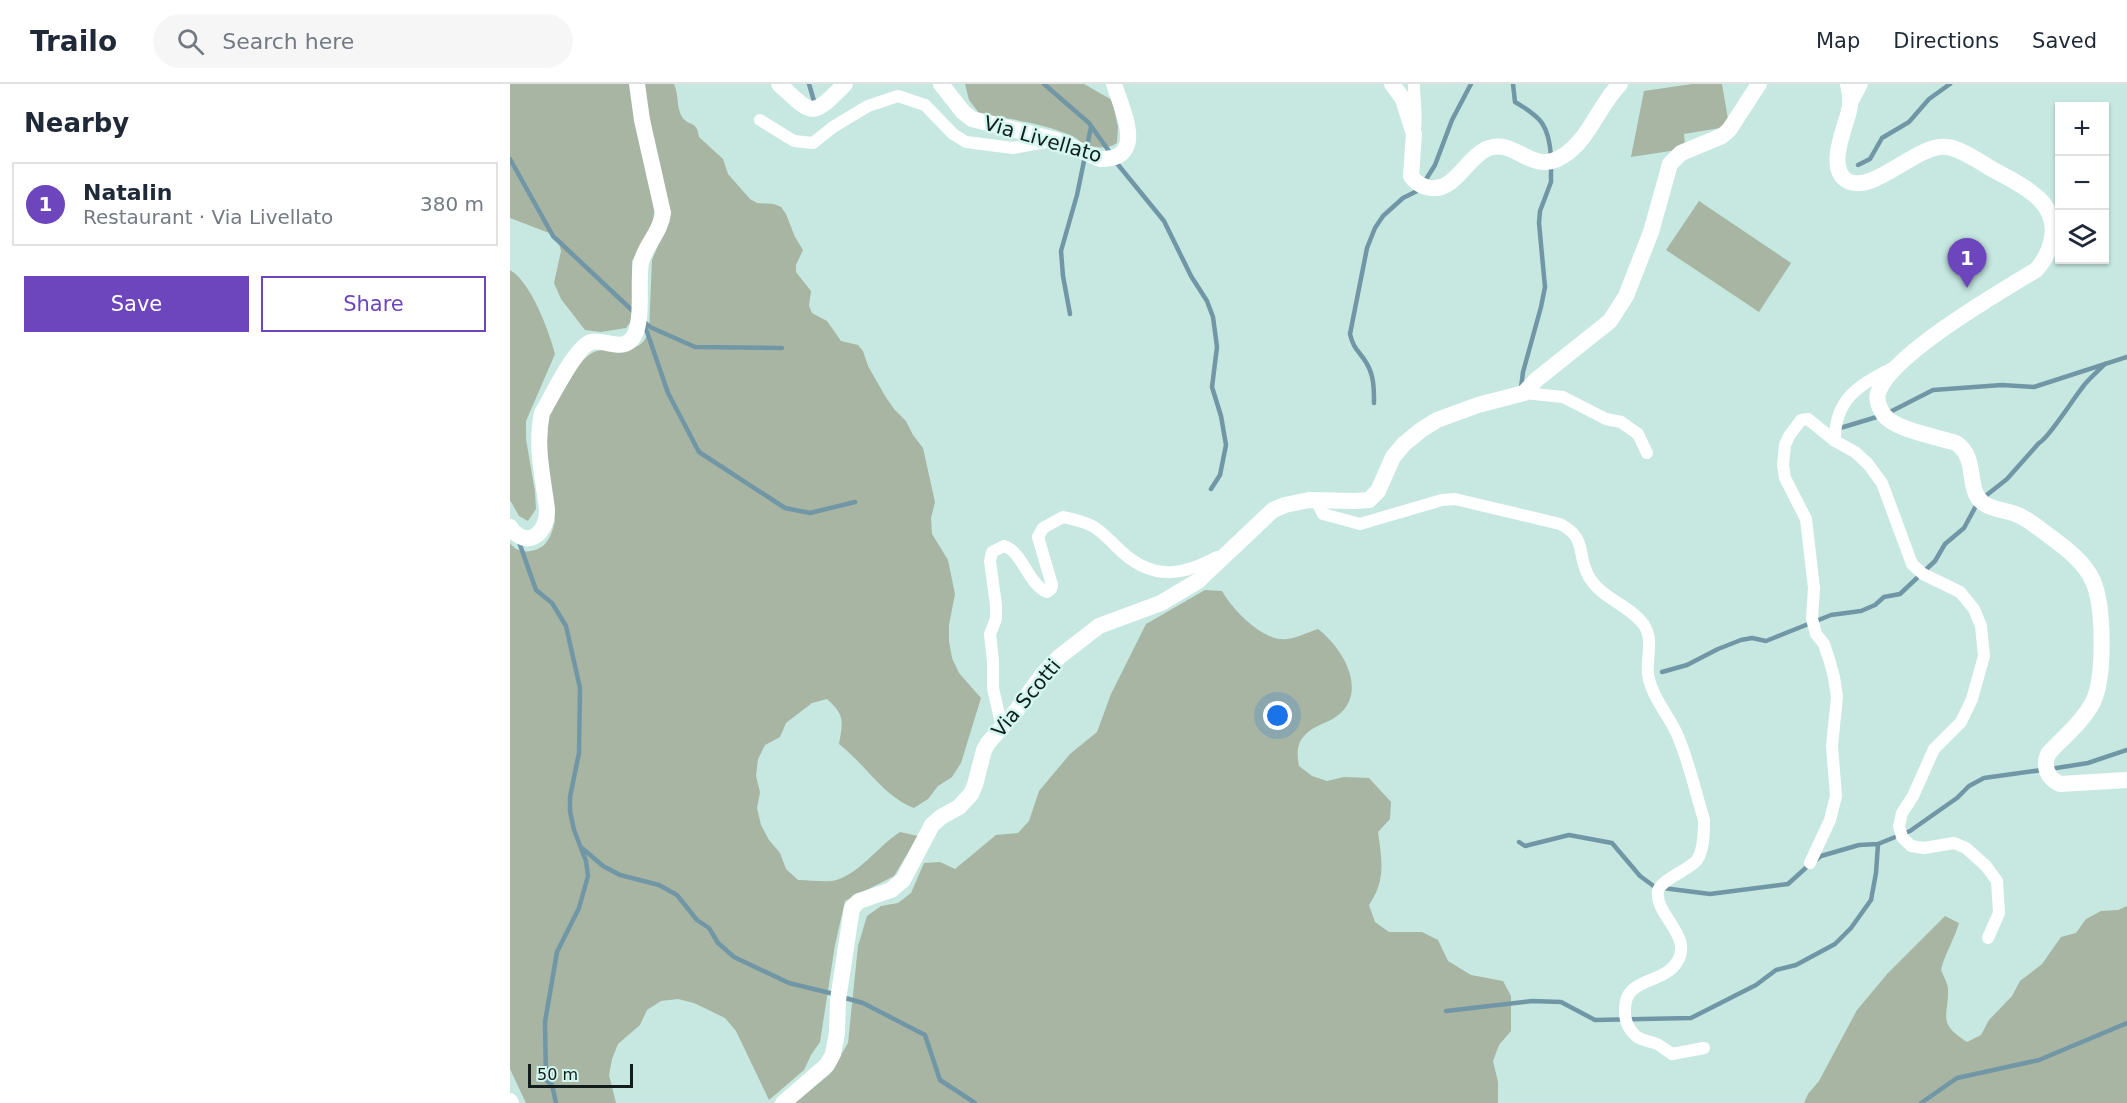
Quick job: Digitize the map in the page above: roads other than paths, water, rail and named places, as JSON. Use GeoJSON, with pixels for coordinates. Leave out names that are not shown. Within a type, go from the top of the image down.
{"type":"FeatureCollection","features":[{"type":"Feature","properties":{"kind":"street"},"geometry":{"type":"LineString","coordinates":[[510,527],[520,537],[527,538],[540,533],[548,519],[539,448],[542,413],[579,351],[591,342],[626,344],[637,329],[641,264],[660,225],[663,213],[642,120],[637,84]]}},
{"type":"Feature","properties":{"kind":"street"},"geometry":{"type":"LineString","coordinates":[[779,84],[804,107],[814,110],[825,105],[845,84]]}},
{"type":"Feature","properties":{"kind":"street","name":"Via Livellato"},"geometry":{"type":"LineString","coordinates":[[941,84],[963,112],[972,119],[1056,140],[1100,159],[1113,158],[1123,152],[1129,139],[1129,130],[1114,84]]}},
{"type":"Feature","properties":{"kind":"street"},"geometry":{"type":"LineString","coordinates":[[1392,84],[1403,99],[1414,134]]}},
{"type":"Feature","properties":{"kind":"street"},"geometry":{"type":"LineString","coordinates":[[1414,84],[1417,116],[1412,176],[1415,182],[1430,189],[1450,183],[1475,156],[1490,148],[1503,147],[1536,162],[1550,163],[1564,156],[1580,142],[1620,84]]}},
{"type":"Feature","properties":{"kind":"street"},"geometry":{"type":"LineString","coordinates":[[1524,393],[1536,380],[1610,321],[1626,296],[1651,232],[1670,164],[1682,153],[1722,136],[1729,130],[1759,84]]}},
{"type":"Feature","properties":{"kind":"street"},"geometry":{"type":"LineString","coordinates":[[1848,84],[1849,109]]}},
{"type":"Feature","properties":{"kind":"street"},"geometry":{"type":"LineString","coordinates":[[1835,441],[1834,424],[1844,401],[1871,378],[1897,366],[1952,323],[2036,270],[2050,248],[2053,222],[2044,203],[2024,187],[1947,147],[1933,148],[1864,183],[1846,180],[1841,174],[1839,144],[1849,109],[1862,84]]}},
{"type":"Feature","properties":{"kind":"street"},"geometry":{"type":"LineString","coordinates":[[760,120],[794,141],[813,143],[833,127],[868,106],[898,96],[925,105],[953,134],[966,142],[1013,148],[1056,140]]}},
{"type":"Feature","properties":{"kind":"street"},"geometry":{"type":"LineString","coordinates":[[1897,366],[1878,393],[1878,402],[1885,417],[1906,428],[1963,447],[1970,459],[1976,492],[1980,500],[1987,506],[2018,515],[2032,523],[2071,553],[2092,578],[2099,606],[2101,653],[2098,688],[2084,716],[2048,754],[2045,762],[2046,771],[2053,781],[2060,784],[2127,780]]}},
{"type":"Feature","properties":{"kind":"street"},"geometry":{"type":"LineString","coordinates":[[1524,393],[1563,397],[1606,419],[1621,422],[1638,434],[1647,453]]}},
{"type":"Feature","properties":{"kind":"street","name":"Via Scotti"},"geometry":{"type":"LineString","coordinates":[[783,1103],[827,1065],[834,1054],[838,1000],[852,908],[859,901],[891,890],[903,880],[933,825],[941,817],[959,807],[971,794],[984,750],[1042,675],[1059,657],[1086,635],[1110,621],[1161,603],[1187,589],[1210,572],[1273,510],[1297,501],[1369,500],[1378,492],[1393,457],[1421,430],[1437,420],[1478,405],[1524,393]]}},
{"type":"Feature","properties":{"kind":"street"},"geometry":{"type":"LineString","coordinates":[[1810,863],[1830,819],[1836,796],[1832,746],[1837,697],[1829,659],[1824,644],[1816,634],[1812,619],[1814,588],[1806,519],[1785,478],[1783,465],[1788,436],[1801,420],[1808,419],[1835,441],[1855,452],[1868,464],[1882,483],[1912,564],[1923,574],[1960,592],[1974,609],[1981,626],[1984,656],[1972,699],[1961,722],[1934,749],[1913,796],[1902,813],[1899,826],[1902,837],[1911,846],[1924,848],[1954,843],[1966,848],[1986,867],[1997,881],[1999,913],[1988,938]]}},
{"type":"Feature","properties":{"kind":"street"},"geometry":{"type":"LineString","coordinates":[[1322,499],[1319,506],[1323,514],[1360,524],[1442,500],[1455,499],[1560,524],[1570,530],[1580,541],[1583,564],[1593,583],[1606,596],[1631,612],[1643,624],[1648,636],[1647,668],[1650,683],[1682,745],[1704,820],[1704,830],[1697,860],[1662,884],[1658,891],[1660,903],[1681,944],[1677,962],[1668,970],[1629,992],[1625,1003],[1625,1016],[1628,1026],[1635,1035],[1672,1054],[1704,1048]]}},
{"type":"Feature","properties":{"kind":"street"},"geometry":{"type":"LineString","coordinates":[[1002,728],[993,688],[990,634],[996,619],[996,605],[990,561],[992,552],[1004,546],[1012,549],[1035,583],[1047,592],[1051,589],[1051,580],[1038,544],[1038,537],[1043,528],[1063,517],[1094,526],[1135,563],[1156,571],[1174,573],[1191,570],[1234,548]]}},
{"type":"Feature","properties":{"kind":"waterway"},"geometry":{"type":"LineString","coordinates":[[809,84],[814,101]]}},
{"type":"Feature","properties":{"kind":"waterway"},"geometry":{"type":"LineString","coordinates":[[1044,84],[1089,123],[1111,154]]}},
{"type":"Feature","properties":{"kind":"waterway"},"geometry":{"type":"LineString","coordinates":[[1374,403],[1371,373],[1353,344],[1350,334],[1367,248],[1383,216],[1403,198],[1417,191],[1425,181],[1435,165],[1452,120],[1471,84]]}},
{"type":"Feature","properties":{"kind":"waterway"},"geometry":{"type":"LineString","coordinates":[[1513,84],[1515,102],[1531,112],[1546,129],[1551,157]]}},
{"type":"Feature","properties":{"kind":"waterway"},"geometry":{"type":"LineString","coordinates":[[1858,165],[1870,159],[1882,138],[1909,122],[1929,99],[1950,84]]}},
{"type":"Feature","properties":{"kind":"waterway"},"geometry":{"type":"LineString","coordinates":[[1070,314],[1061,251],[1077,195],[1091,127]]}},
{"type":"Feature","properties":{"kind":"waterway"},"geometry":{"type":"LineString","coordinates":[[510,159],[553,236],[636,314]]}},
{"type":"Feature","properties":{"kind":"waterway"},"geometry":{"type":"LineString","coordinates":[[1115,161],[1164,221],[1191,276],[1207,301],[1213,317],[1217,347],[1212,387],[1221,416],[1226,445],[1220,475],[1211,489]]}},
{"type":"Feature","properties":{"kind":"waterway"},"geometry":{"type":"LineString","coordinates":[[1521,388],[1545,287],[1539,223],[1540,211],[1551,182],[1551,165]]}},
{"type":"Feature","properties":{"kind":"waterway"},"geometry":{"type":"LineString","coordinates":[[642,320],[650,327],[695,347],[782,348]]}},
{"type":"Feature","properties":{"kind":"waterway"},"geometry":{"type":"LineString","coordinates":[[644,323],[668,393],[699,452],[785,508],[810,513],[855,502]]}},
{"type":"Feature","properties":{"kind":"waterway"},"geometry":{"type":"LineString","coordinates":[[1888,413],[1933,390],[2002,385],[2034,387],[2127,357]]}},
{"type":"Feature","properties":{"kind":"waterway"},"geometry":{"type":"LineString","coordinates":[[1983,498],[2007,479],[2043,440],[2085,384],[2105,364]]}},
{"type":"Feature","properties":{"kind":"waterway"},"geometry":{"type":"LineString","coordinates":[[1837,429],[1880,416]]}},
{"type":"Feature","properties":{"kind":"waterway"},"geometry":{"type":"LineString","coordinates":[[1662,672],[1687,665],[1741,640],[1752,638],[1766,641],[1831,615],[1861,611],[1875,605],[1884,597],[1900,594],[1935,561],[1945,544],[1964,528],[1977,504]]}},
{"type":"Feature","properties":{"kind":"waterway"},"geometry":{"type":"LineString","coordinates":[[519,542],[536,590],[552,603],[566,626],[580,688],[579,753],[570,797],[570,811],[574,830],[586,861],[588,876],[579,908],[557,952],[545,1022],[546,1080],[552,1085],[556,1103]]}},
{"type":"Feature","properties":{"kind":"waterway"},"geometry":{"type":"LineString","coordinates":[[2050,769],[2088,763],[2127,750]]}},
{"type":"Feature","properties":{"kind":"waterway"},"geometry":{"type":"LineString","coordinates":[[1816,860],[1821,856],[1859,845],[1878,844],[1910,831],[1957,798],[1969,786],[1984,778],[2042,770]]}},
{"type":"Feature","properties":{"kind":"waterway"},"geometry":{"type":"LineString","coordinates":[[1519,842],[1525,846],[1569,835],[1612,843],[1640,876],[1655,887],[1710,894],[1788,884],[1809,865]]}},
{"type":"Feature","properties":{"kind":"waterway"},"geometry":{"type":"LineString","coordinates":[[1446,1011],[1532,1001],[1561,1002],[1595,1020],[1691,1018],[1756,985],[1776,970],[1796,965],[1835,944],[1851,928],[1871,900],[1878,844]]}},
{"type":"Feature","properties":{"kind":"waterway"},"geometry":{"type":"LineString","coordinates":[[582,848],[603,866],[620,875],[659,885],[677,895],[697,920],[709,928],[718,943],[734,957],[789,983],[834,994]]}},
{"type":"Feature","properties":{"kind":"waterway"},"geometry":{"type":"LineString","coordinates":[[842,997],[863,1003],[925,1035],[940,1080],[975,1103]]}},
{"type":"Feature","properties":{"kind":"waterway"},"geometry":{"type":"LineString","coordinates":[[1921,1103],[1957,1078],[2039,1060],[2127,1023]]}},
{"type":"Feature","properties":{"kind":"place","name":"Natalin"},"geometry":{"type":"Point","coordinates":[1967,288]}}]}
